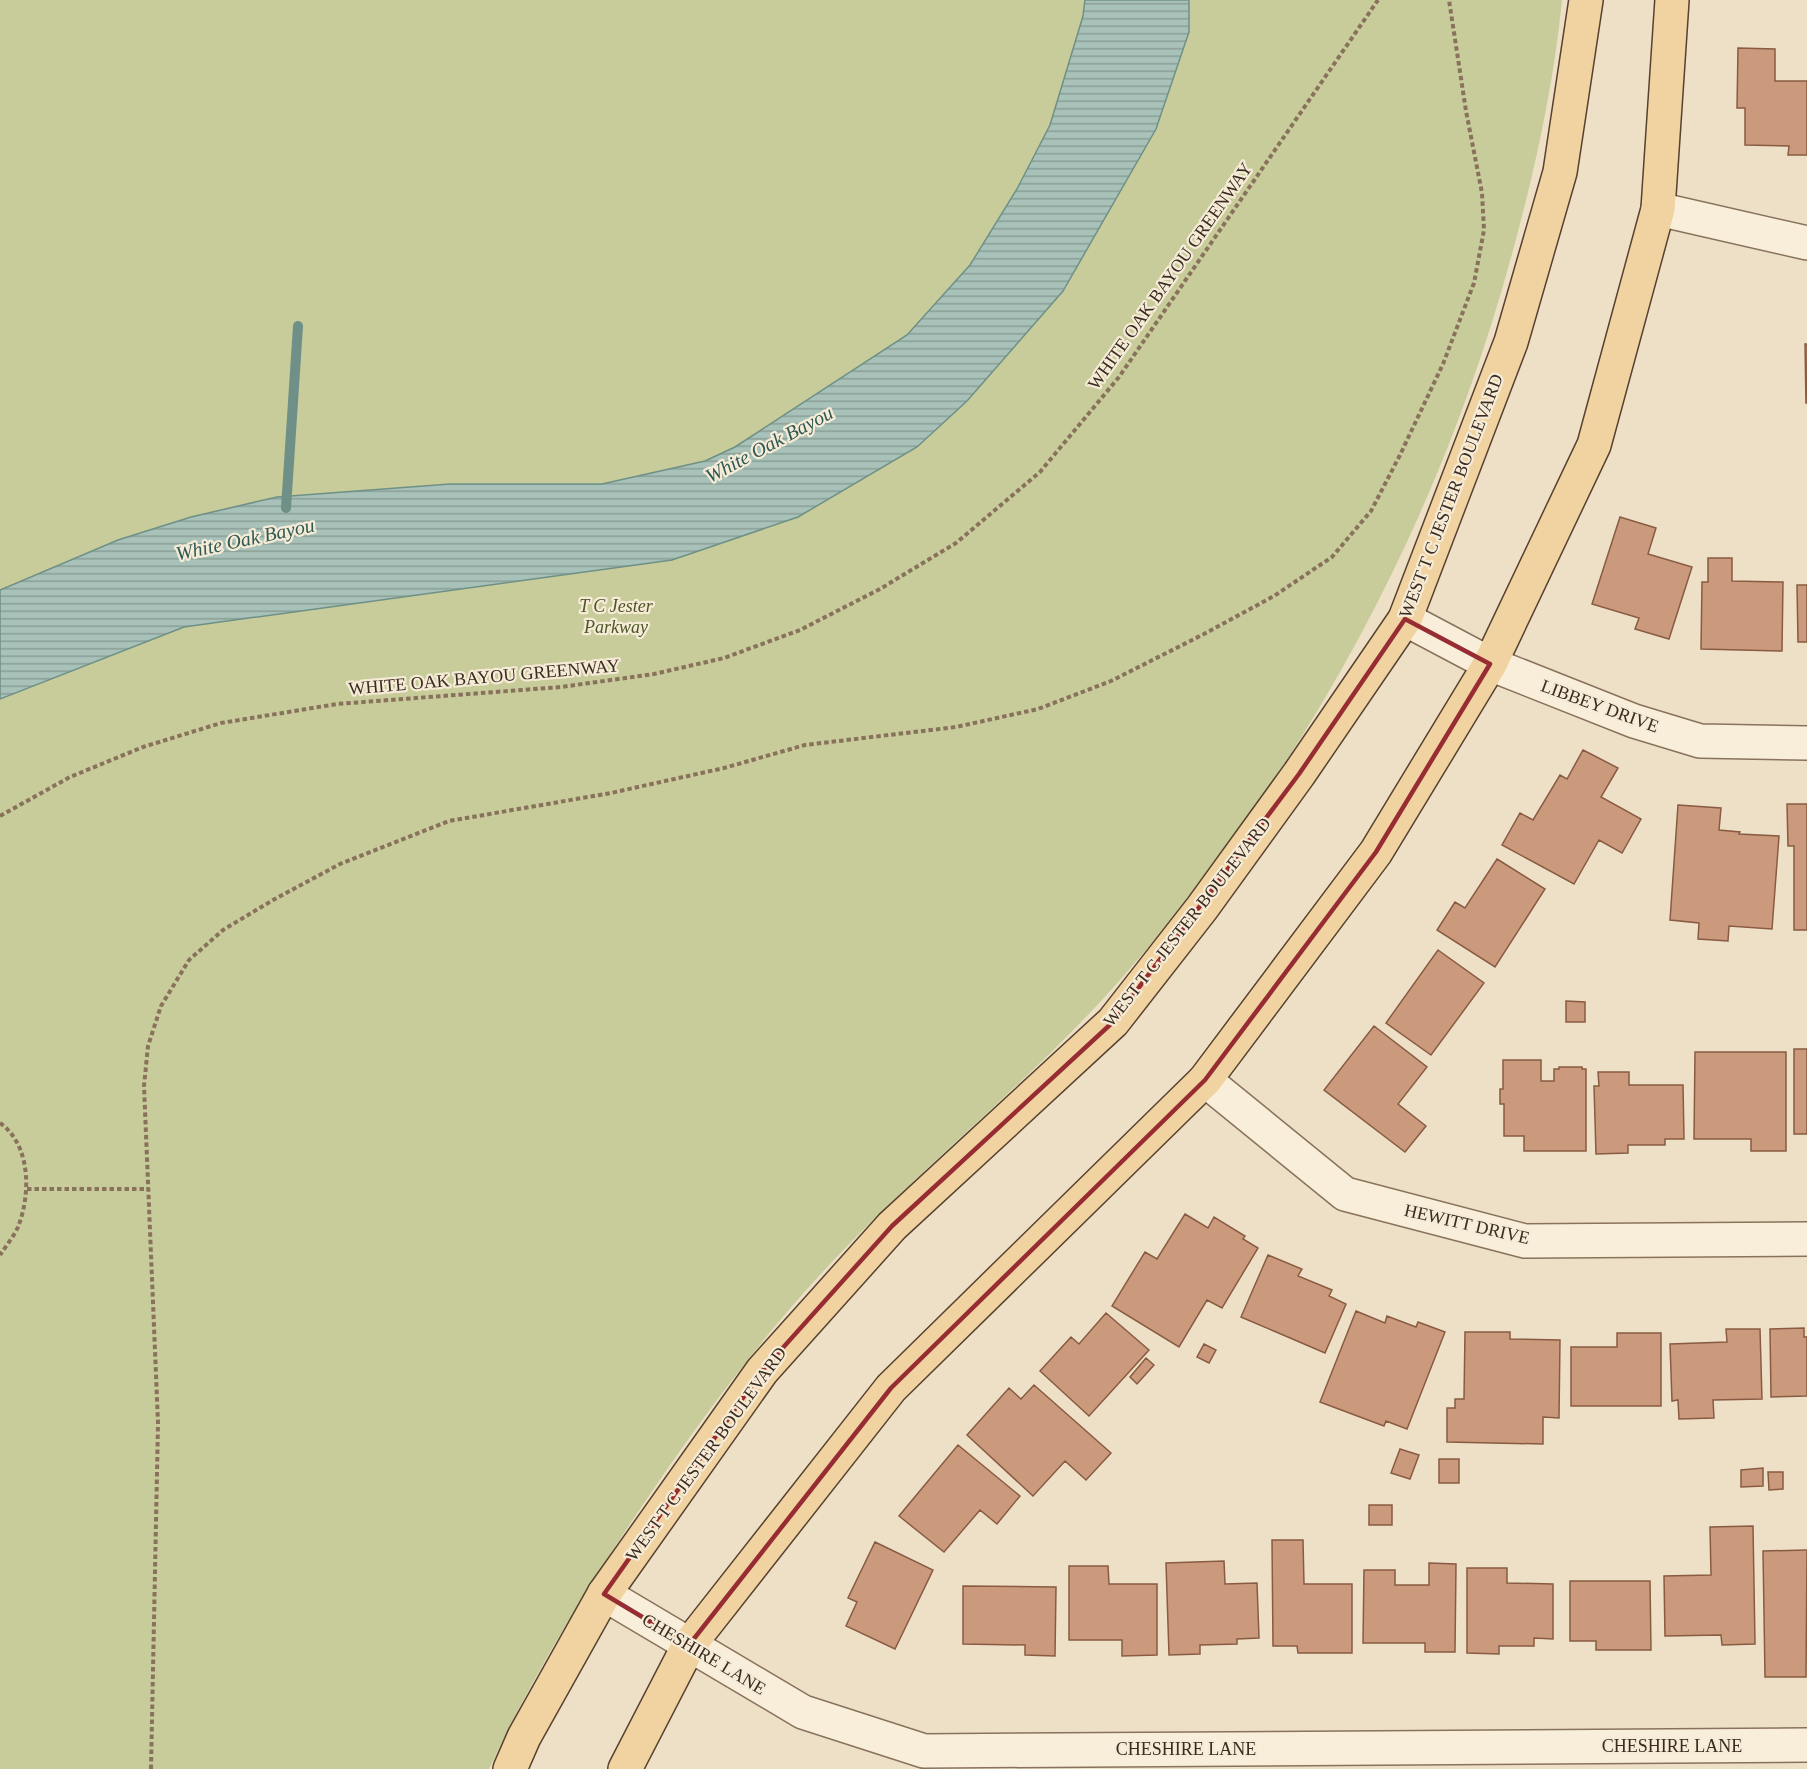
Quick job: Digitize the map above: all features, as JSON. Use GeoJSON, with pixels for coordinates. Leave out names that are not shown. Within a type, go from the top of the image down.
{"type":"FeatureCollection","features":[{"type":"Feature","properties":{"kind":"main road","name":"WEST T C JESTER BOULEVARD"},"geometry":{"type":"LineString","coordinates":[[510,1769],[524,1737],[604,1594],[762,1371],[892,1226],[1113,1022],[1202,908],[1299,774],[1405,619],[1511,342],[1560,172],[1586,0]]}},
{"type":"Feature","properties":{"kind":"main road"},"geometry":{"type":"LineString","coordinates":[[625,1769],[689,1645],[891,1388],[1205,1080],[1376,852],[1490,664],[1594,445],[1658,208],[1672,0]]}},
{"type":"Feature","properties":{"kind":"street"},"geometry":{"type":"LineString","coordinates":[[1658,208],[1807,243]]}},
{"type":"Feature","properties":{"kind":"street","name":"LIBBEY DRIVE"},"geometry":{"type":"LineString","coordinates":[[1405,619],[1490,664],[1634,721],[1700,741],[1807,743]]}},
{"type":"Feature","properties":{"kind":"street","name":"HEWITT DRIVE"},"geometry":{"type":"LineString","coordinates":[[1205,1080],[1345,1194],[1356,1197],[1524,1240],[1807,1239]]}},
{"type":"Feature","properties":{"kind":"street","name":"CHESHIRE LANE"},"geometry":{"type":"LineString","coordinates":[[604,1594],[803,1712],[924,1751],[1807,1745]]}},
{"type":"Feature","properties":{"kind":"path","name":"WHITE OAK BAYOU GREENWAY"},"geometry":{"type":"LineString","coordinates":[[0,816],[70,777],[142,747],[221,723],[337,704],[561,687],[654,674],[724,658],[800,630],[880,589],[956,543],[1040,471],[1119,377],[1378,0]]}},
{"type":"Feature","properties":{"kind":"path"},"geometry":{"type":"LineString","coordinates":[[152,1769],[158,1423],[144,1086],[148,1046],[161,1006],[189,960],[223,930],[340,864],[449,821],[622,790],[724,768],[805,745],[956,727],[1038,709],[1111,681],[1204,634],[1274,596],[1332,557],[1371,511],[1443,364],[1474,283],[1484,230],[1482,194],[1466,111],[1449,0]]}},
{"type":"Feature","properties":{"kind":"path"},"geometry":{"type":"LineString","coordinates":[[0,1123],[9,1130],[19,1148],[25,1165],[27,1189],[17,1228],[0,1254]]}},
{"type":"Feature","properties":{"kind":"path"},"geometry":{"type":"LineString","coordinates":[[27,1189],[149,1189]]}},
{"type":"Feature","properties":{"kind":"highlighted area"},"geometry":{"type":"Polygon","coordinates":[[[1405,619],[1490,664],[1376,852],[1205,1080],[891,1388],[689,1645],[604,1594],[762,1371],[892,1226],[1113,1022],[1299,774],[1405,619]]]}},
{"type":"Feature","properties":{"kind":"green space","name":"T C Jester Parkway"},"geometry":{"type":"Polygon","coordinates":[[[0,0],[1562,0],[1538,150],[1516,239],[1486,340],[1451,438],[1410,534],[1364,628],[1313,719],[1256,807],[1194,891],[1127,972],[1028,1075],[854,1239],[795,1303],[740,1370],[617,1543],[558,1638],[489,1769],[0,1769],[0,0]]]}},
{"type":"Feature","properties":{"kind":"water","name":"White Oak Bayou"},"geometry":{"type":"Polygon","coordinates":[[[1085,0],[1189,0],[1189,32],[1156,129],[1063,291],[967,401],[917,447],[798,517],[672,560],[184,627],[0,699],[0,590],[118,540],[191,517],[277,497],[450,484],[602,484],[705,461],[735,447],[907,335],[970,265],[1017,189],[1050,125],[1083,16],[1085,0]]]}},
{"type":"Feature","properties":{"kind":"building"},"geometry":{"type":"Polygon","coordinates":[[[1738,48],[1775,49],[1775,81],[1807,81],[1807,155],[1788,155],[1789,146],[1745,145],[1745,108],[1737,108],[1738,48]]]}},
{"type":"Feature","properties":{"kind":"building"},"geometry":{"type":"Polygon","coordinates":[[[1805,344],[1807,344],[1807,403],[1806,403],[1805,344]]]}},
{"type":"Feature","properties":{"kind":"building"},"geometry":{"type":"Polygon","coordinates":[[[1620,517],[1656,528],[1648,554],[1692,567],[1669,639],[1635,629],[1639,618],[1592,604],[1620,517]]]}},
{"type":"Feature","properties":{"kind":"building"},"geometry":{"type":"Polygon","coordinates":[[[1708,558],[1732,558],[1732,581],[1783,582],[1782,651],[1701,649],[1702,582],[1708,582],[1708,558]]]}},
{"type":"Feature","properties":{"kind":"building"},"geometry":{"type":"Polygon","coordinates":[[[1797,585],[1807,585],[1807,642],[1798,642],[1797,585]]]}},
{"type":"Feature","properties":{"kind":"building"},"geometry":{"type":"Polygon","coordinates":[[[1583,750],[1618,768],[1601,797],[1641,819],[1622,853],[1599,840],[1574,884],[1502,845],[1520,813],[1533,820],[1560,775],[1567,779],[1583,750]]]}},
{"type":"Feature","properties":{"kind":"building"},"geometry":{"type":"Polygon","coordinates":[[[1787,804],[1807,804],[1807,930],[1794,930],[1794,846],[1788,846],[1787,804]]]}},
{"type":"Feature","properties":{"kind":"building"},"geometry":{"type":"Polygon","coordinates":[[[1678,805],[1721,808],[1719,830],[1740,832],[1739,834],[1779,836],[1772,929],[1729,926],[1728,941],[1698,939],[1699,923],[1670,920],[1678,805]]]}},
{"type":"Feature","properties":{"kind":"building"},"geometry":{"type":"Polygon","coordinates":[[[1497,859],[1545,889],[1495,967],[1437,930],[1455,902],[1465,908],[1497,859]]]}},
{"type":"Feature","properties":{"kind":"building"},"geometry":{"type":"Polygon","coordinates":[[[1438,950],[1484,983],[1431,1055],[1386,1023],[1438,950]]]}},
{"type":"Feature","properties":{"kind":"building"},"geometry":{"type":"Polygon","coordinates":[[[1566,1001],[1585,1002],[1585,1022],[1566,1022],[1566,1001]]]}},
{"type":"Feature","properties":{"kind":"building"},"geometry":{"type":"Polygon","coordinates":[[[1374,1026],[1427,1067],[1398,1104],[1426,1126],[1405,1152],[1324,1090],[1374,1026]]]}},
{"type":"Feature","properties":{"kind":"building"},"geometry":{"type":"Polygon","coordinates":[[[1794,1049],[1807,1049],[1807,1134],[1794,1134],[1794,1049]]]}},
{"type":"Feature","properties":{"kind":"building"},"geometry":{"type":"Polygon","coordinates":[[[1695,1052],[1786,1052],[1786,1151],[1751,1151],[1751,1139],[1694,1139],[1695,1052]]]}},
{"type":"Feature","properties":{"kind":"building"},"geometry":{"type":"Polygon","coordinates":[[[1503,1060],[1541,1060],[1541,1081],[1554,1081],[1554,1069],[1559,1069],[1559,1067],[1586,1069],[1586,1151],[1524,1151],[1524,1136],[1504,1136],[1504,1104],[1500,1104],[1500,1089],[1503,1089],[1503,1060]]]}},
{"type":"Feature","properties":{"kind":"building"},"geometry":{"type":"Polygon","coordinates":[[[1598,1072],[1629,1072],[1629,1085],[1683,1085],[1684,1139],[1665,1139],[1665,1145],[1628,1145],[1628,1153],[1596,1154],[1594,1086],[1599,1086],[1598,1072]]]}},
{"type":"Feature","properties":{"kind":"building"},"geometry":{"type":"Polygon","coordinates":[[[1185,1214],[1208,1228],[1214,1217],[1245,1236],[1243,1239],[1258,1248],[1222,1308],[1207,1300],[1179,1347],[1112,1306],[1145,1252],[1157,1259],[1185,1214]]]}},
{"type":"Feature","properties":{"kind":"building"},"geometry":{"type":"Polygon","coordinates":[[[1268,1255],[1302,1269],[1298,1276],[1332,1290],[1329,1296],[1346,1304],[1325,1353],[1241,1317],[1268,1255]]]}},
{"type":"Feature","properties":{"kind":"building"},"geometry":{"type":"Polygon","coordinates":[[[1356,1311],[1385,1323],[1387,1316],[1416,1327],[1418,1322],[1445,1332],[1407,1429],[1386,1421],[1384,1426],[1320,1402],[1356,1311]]]}},
{"type":"Feature","properties":{"kind":"building"},"geometry":{"type":"Polygon","coordinates":[[[1106,1313],[1149,1350],[1089,1416],[1040,1371],[1071,1337],[1079,1344],[1106,1313]]]}},
{"type":"Feature","properties":{"kind":"building"},"geometry":{"type":"Polygon","coordinates":[[[1804,1328],[1804,1337],[1807,1337],[1807,1396],[1771,1397],[1770,1329],[1804,1328]]]}},
{"type":"Feature","properties":{"kind":"building"},"geometry":{"type":"Polygon","coordinates":[[[1726,1329],[1760,1329],[1762,1399],[1713,1400],[1714,1418],[1679,1419],[1678,1400],[1672,1401],[1670,1344],[1727,1342],[1726,1329]]]}},
{"type":"Feature","properties":{"kind":"building"},"geometry":{"type":"Polygon","coordinates":[[[1465,1332],[1510,1332],[1510,1339],[1560,1340],[1559,1418],[1543,1417],[1543,1444],[1447,1442],[1447,1408],[1455,1408],[1455,1399],[1464,1399],[1465,1332]]]}},
{"type":"Feature","properties":{"kind":"building"},"geometry":{"type":"Polygon","coordinates":[[[1617,1333],[1661,1333],[1661,1406],[1571,1406],[1571,1347],[1617,1347],[1617,1333]]]}},
{"type":"Feature","properties":{"kind":"building"},"geometry":{"type":"Polygon","coordinates":[[[1204,1344],[1216,1350],[1209,1363],[1197,1357],[1204,1344]]]}},
{"type":"Feature","properties":{"kind":"building"},"geometry":{"type":"Polygon","coordinates":[[[1146,1358],[1154,1365],[1137,1384],[1130,1377],[1146,1358]]]}},
{"type":"Feature","properties":{"kind":"building"},"geometry":{"type":"Polygon","coordinates":[[[1034,1385],[1111,1453],[1086,1480],[1065,1461],[1033,1496],[967,1435],[1009,1388],[1021,1399],[1034,1385]]]}},
{"type":"Feature","properties":{"kind":"building"},"geometry":{"type":"Polygon","coordinates":[[[958,1445],[1020,1496],[997,1524],[980,1510],[944,1552],[899,1516],[958,1445]]]}},
{"type":"Feature","properties":{"kind":"building"},"geometry":{"type":"Polygon","coordinates":[[[1400,1449],[1419,1455],[1410,1479],[1391,1473],[1400,1449]]]}},
{"type":"Feature","properties":{"kind":"building"},"geometry":{"type":"Polygon","coordinates":[[[1439,1459],[1459,1459],[1459,1483],[1439,1483],[1439,1459]]]}},
{"type":"Feature","properties":{"kind":"building"},"geometry":{"type":"Polygon","coordinates":[[[1763,1468],[1763,1486],[1741,1487],[1741,1470],[1763,1468]]]}},
{"type":"Feature","properties":{"kind":"building"},"geometry":{"type":"Polygon","coordinates":[[[1768,1472],[1783,1472],[1783,1489],[1769,1490],[1768,1472]]]}},
{"type":"Feature","properties":{"kind":"building"},"geometry":{"type":"Polygon","coordinates":[[[1369,1505],[1392,1505],[1392,1525],[1369,1525],[1369,1505]]]}},
{"type":"Feature","properties":{"kind":"building"},"geometry":{"type":"Polygon","coordinates":[[[1753,1526],[1755,1644],[1722,1645],[1721,1635],[1665,1636],[1664,1576],[1711,1575],[1710,1527],[1753,1526]]]}},
{"type":"Feature","properties":{"kind":"building"},"geometry":{"type":"Polygon","coordinates":[[[1272,1540],[1303,1540],[1304,1584],[1352,1584],[1352,1653],[1298,1653],[1297,1646],[1273,1646],[1272,1540]]]}},
{"type":"Feature","properties":{"kind":"building"},"geometry":{"type":"Polygon","coordinates":[[[875,1542],[933,1570],[895,1649],[846,1626],[857,1602],[848,1598],[875,1542]]]}},
{"type":"Feature","properties":{"kind":"building"},"geometry":{"type":"Polygon","coordinates":[[[1807,1550],[1806,1677],[1765,1677],[1763,1551],[1807,1550]]]}},
{"type":"Feature","properties":{"kind":"building"},"geometry":{"type":"Polygon","coordinates":[[[1224,1561],[1225,1584],[1257,1583],[1259,1638],[1237,1639],[1237,1644],[1200,1645],[1200,1654],[1169,1655],[1166,1563],[1224,1561]]]}},
{"type":"Feature","properties":{"kind":"building"},"geometry":{"type":"Polygon","coordinates":[[[1429,1563],[1456,1564],[1455,1652],[1425,1652],[1425,1643],[1363,1643],[1364,1570],[1395,1570],[1395,1585],[1429,1585],[1429,1563]]]}},
{"type":"Feature","properties":{"kind":"building"},"geometry":{"type":"Polygon","coordinates":[[[1069,1566],[1108,1566],[1109,1584],[1157,1584],[1157,1655],[1122,1656],[1122,1640],[1069,1640],[1069,1566]]]}},
{"type":"Feature","properties":{"kind":"building"},"geometry":{"type":"Polygon","coordinates":[[[1467,1568],[1507,1568],[1507,1583],[1553,1584],[1553,1639],[1534,1638],[1534,1646],[1499,1646],[1499,1654],[1467,1653],[1467,1568]]]}},
{"type":"Feature","properties":{"kind":"building"},"geometry":{"type":"Polygon","coordinates":[[[1570,1581],[1650,1581],[1651,1650],[1596,1650],[1596,1641],[1570,1641],[1570,1581]]]}},
{"type":"Feature","properties":{"kind":"building"},"geometry":{"type":"Polygon","coordinates":[[[963,1586],[1056,1587],[1055,1656],[1025,1655],[1025,1645],[963,1644],[963,1586]]]}},
{"type":"Feature","properties":{"kind":"waterway"},"geometry":{"type":"LineString","coordinates":[[286,508],[298,326]]}}]}
